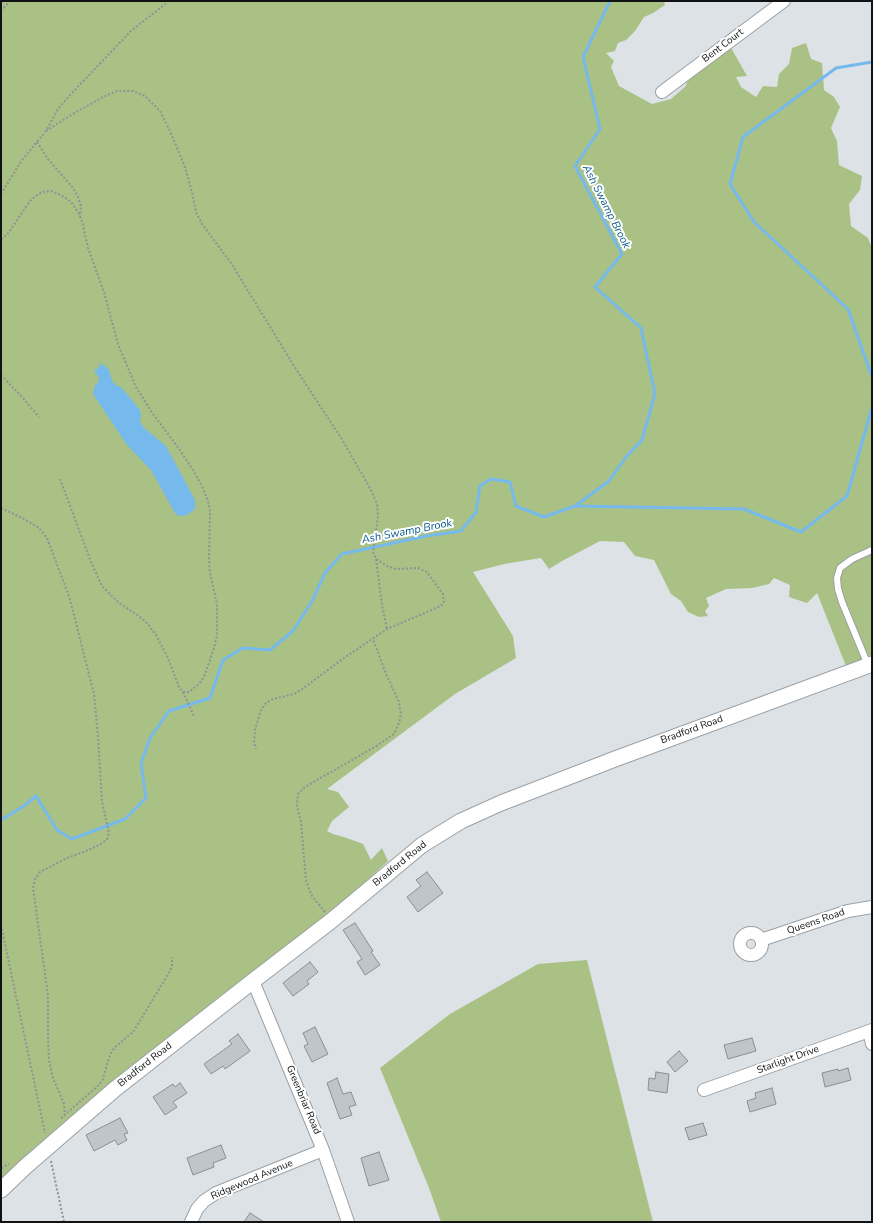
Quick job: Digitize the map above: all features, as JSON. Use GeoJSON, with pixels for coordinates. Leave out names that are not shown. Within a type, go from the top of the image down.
{"type":"FeatureCollection","features":[{"type":"Feature","properties":{"kind":"street","name":"Bent Court"},"geometry":{"type":"LineString","coordinates":[[662,92],[784,1]]}},
{"type":"Feature","properties":{"kind":"street","name":"Bradford Road"},"geometry":{"type":"LineString","coordinates":[[1,1190],[48,1146],[115,1089],[332,921],[422,845],[461,821],[501,803],[608,762],[870,665]]}},
{"type":"Feature","properties":{"kind":"street","name":"Queens Road"},"geometry":{"type":"LineString","coordinates":[[762,940],[848,911],[872,907]]}},
{"type":"Feature","properties":{"kind":"street","name":"Greenbriar Road"},"geometry":{"type":"LineString","coordinates":[[253,981],[323,1150],[348,1222]]}},
{"type":"Feature","properties":{"kind":"street"},"geometry":{"type":"LineString","coordinates":[[871,1031],[872,1044]]}},
{"type":"Feature","properties":{"kind":"street","name":"Starlight Drive"},"geometry":{"type":"LineString","coordinates":[[704,1090],[871,1031]]}},
{"type":"Feature","properties":{"kind":"street","name":"Ridgewood Avenue"},"geometry":{"type":"LineString","coordinates":[[191,1222],[197,1209],[204,1201],[216,1193],[323,1150]]}},
{"type":"Feature","properties":{"kind":"lane"},"geometry":{"type":"LineString","coordinates":[[870,665],[842,602],[838,589],[837,578],[840,568],[852,559],[872,550]]}},
{"type":"Feature","properties":{"kind":"path"},"geometry":{"type":"LineString","coordinates":[[1,11],[10,1]]}},
{"type":"Feature","properties":{"kind":"path"},"geometry":{"type":"LineString","coordinates":[[1,194],[22,160],[46,131],[58,109],[132,31],[169,1]]}},
{"type":"Feature","properties":{"kind":"path"},"geometry":{"type":"LineString","coordinates":[[46,131],[71,115],[117,91],[133,91],[145,96],[160,111],[185,167],[196,212],[202,224],[232,263],[294,366],[343,441],[371,490],[377,504],[378,516],[373,552],[376,559],[382,605],[388,629]]}},
{"type":"Feature","properties":{"kind":"path"},"geometry":{"type":"LineString","coordinates":[[37,142],[48,159],[73,188],[81,206],[80,217]]}},
{"type":"Feature","properties":{"kind":"path"},"geometry":{"type":"LineString","coordinates":[[1,239],[7,235],[30,201],[37,195],[43,192],[51,191],[61,195],[71,202],[80,217],[88,248],[104,292],[118,344],[136,387],[153,414],[180,450],[202,486],[208,501],[210,522],[209,560],[210,573],[217,604],[216,635],[214,648],[204,677],[199,684],[189,692],[183,692]]}},
{"type":"Feature","properties":{"kind":"path"},"geometry":{"type":"LineString","coordinates":[[1,375],[39,417]]}},
{"type":"Feature","properties":{"kind":"path"},"geometry":{"type":"LineString","coordinates":[[60,479],[91,562],[102,586],[119,603],[139,616],[148,624],[156,635],[168,658],[179,687],[183,692],[194,716]]}},
{"type":"Feature","properties":{"kind":"path"},"geometry":{"type":"LineString","coordinates":[[1,508],[39,528],[47,538],[70,599],[94,694],[102,801],[109,833],[107,839],[101,844],[66,858],[40,872],[35,880],[33,888],[48,995],[49,1060],[53,1078],[62,1096],[66,1114]]}},
{"type":"Feature","properties":{"kind":"path"},"geometry":{"type":"LineString","coordinates":[[256,749],[254,743],[254,730],[258,717],[266,703],[273,699],[294,694],[301,690],[344,658],[388,629],[442,606],[444,602],[443,594],[427,572],[418,568],[396,569],[387,566],[376,559]]}},
{"type":"Feature","properties":{"kind":"path"},"geometry":{"type":"LineString","coordinates":[[332,921],[312,896],[306,881],[301,822],[297,806],[298,794],[305,787],[378,745],[394,734],[401,714],[399,702],[386,674],[373,639]]}},
{"type":"Feature","properties":{"kind":"path"},"geometry":{"type":"LineString","coordinates":[[1,926],[46,1133],[50,1128]]}},
{"type":"Feature","properties":{"kind":"path"},"geometry":{"type":"LineString","coordinates":[[60,1119],[99,1085],[106,1072],[111,1053],[133,1032],[170,971],[172,966],[172,957]]}},
{"type":"Feature","properties":{"kind":"path"},"geometry":{"type":"LineString","coordinates":[[48,1146],[64,1222]]}},
{"type":"Feature","properties":{"kind":"path"},"geometry":{"type":"LineString","coordinates":[[1,1168],[14,1161]]}},
{"type":"Feature","properties":{"kind":"green space"},"geometry":{"type":"Polygon","coordinates":[[[1,1],[664,1],[665,5],[644,17],[635,31],[626,40],[618,43],[615,51],[606,53],[614,61],[611,67],[619,86],[652,104],[671,99],[686,86],[688,77],[730,46],[747,76],[736,77],[741,87],[756,97],[763,86],[777,87],[779,74],[789,64],[792,48],[806,43],[811,59],[822,63],[824,90],[834,97],[840,107],[831,128],[837,141],[839,165],[862,176],[860,190],[849,204],[851,226],[868,238],[872,248],[872,655],[846,666],[817,593],[807,603],[789,597],[790,585],[774,578],[769,584],[752,588],[726,589],[706,598],[709,606],[705,611],[708,616],[699,617],[688,612],[681,601],[671,594],[654,560],[635,556],[624,542],[600,541],[549,569],[541,558],[504,564],[473,572],[513,636],[516,658],[455,694],[327,789],[338,792],[349,807],[332,821],[327,831],[363,844],[371,860],[382,848],[388,861],[321,923],[1,1185],[1,1]]]}},
{"type":"Feature","properties":{"kind":"green space"},"geometry":{"type":"Polygon","coordinates":[[[587,960],[653,1222],[441,1222],[429,1188],[380,1068],[450,1014],[538,964],[587,960]]]}},
{"type":"Feature","properties":{"kind":"water"},"geometry":{"type":"Polygon","coordinates":[[[99,364],[104,365],[109,370],[112,381],[117,386],[121,387],[140,410],[140,421],[144,428],[166,446],[195,500],[195,509],[187,515],[179,516],[175,513],[151,470],[127,445],[93,394],[95,385],[98,383],[99,378],[94,370],[99,368],[99,364]]]}},
{"type":"Feature","properties":{"kind":"building"},"geometry":{"type":"Polygon","coordinates":[[[427,872],[443,893],[418,912],[407,897],[421,886],[416,880],[427,872]]]}},
{"type":"Feature","properties":{"kind":"building"},"geometry":{"type":"Polygon","coordinates":[[[355,923],[380,965],[365,975],[357,962],[362,959],[343,930],[355,923]]]}},
{"type":"Feature","properties":{"kind":"building"},"geometry":{"type":"Polygon","coordinates":[[[310,962],[318,972],[307,981],[309,984],[293,996],[283,983],[310,962]]]}},
{"type":"Feature","properties":{"kind":"building"},"geometry":{"type":"Polygon","coordinates":[[[315,1027],[328,1054],[312,1062],[304,1046],[308,1044],[303,1033],[315,1027]]]}},
{"type":"Feature","properties":{"kind":"building"},"geometry":{"type":"Polygon","coordinates":[[[238,1034],[250,1051],[225,1069],[223,1066],[211,1074],[204,1064],[232,1044],[229,1041],[238,1034]]]}},
{"type":"Feature","properties":{"kind":"building"},"geometry":{"type":"Polygon","coordinates":[[[752,1038],[756,1051],[728,1059],[724,1045],[752,1038]]]}},
{"type":"Feature","properties":{"kind":"building"},"geometry":{"type":"Polygon","coordinates":[[[679,1051],[688,1061],[675,1072],[667,1062],[679,1051]]]}},
{"type":"Feature","properties":{"kind":"building"},"geometry":{"type":"Polygon","coordinates":[[[848,1068],[851,1080],[825,1087],[822,1073],[848,1068]]]}},
{"type":"Feature","properties":{"kind":"building"},"geometry":{"type":"Polygon","coordinates":[[[656,1072],[669,1074],[667,1093],[648,1090],[649,1078],[655,1079],[656,1072]]]}},
{"type":"Feature","properties":{"kind":"building"},"geometry":{"type":"Polygon","coordinates":[[[337,1078],[343,1094],[351,1092],[356,1105],[349,1107],[352,1115],[340,1119],[327,1083],[337,1078]]]}},
{"type":"Feature","properties":{"kind":"building"},"geometry":{"type":"Polygon","coordinates":[[[180,1083],[187,1093],[173,1102],[177,1107],[165,1115],[153,1097],[173,1084],[175,1087],[180,1083]]]}},
{"type":"Feature","properties":{"kind":"building"},"geometry":{"type":"Polygon","coordinates":[[[772,1088],[776,1104],[750,1112],[747,1101],[756,1098],[755,1093],[772,1088]]]}},
{"type":"Feature","properties":{"kind":"building"},"geometry":{"type":"Polygon","coordinates":[[[120,1118],[128,1133],[124,1134],[127,1140],[118,1145],[115,1140],[94,1151],[86,1135],[120,1118]]]}},
{"type":"Feature","properties":{"kind":"building"},"geometry":{"type":"Polygon","coordinates":[[[703,1123],[707,1135],[689,1140],[685,1128],[703,1123]]]}},
{"type":"Feature","properties":{"kind":"building"},"geometry":{"type":"Polygon","coordinates":[[[221,1145],[226,1158],[213,1163],[214,1167],[193,1175],[187,1158],[221,1145]]]}},
{"type":"Feature","properties":{"kind":"building"},"geometry":{"type":"Polygon","coordinates":[[[379,1152],[389,1180],[369,1186],[361,1158],[379,1152]]]}},
{"type":"Feature","properties":{"kind":"building"},"geometry":{"type":"Polygon","coordinates":[[[250,1213],[264,1222],[244,1222],[250,1213]]]}},
{"type":"Feature","properties":{"kind":"waterway","name":"Ash Swamp Brook"},"geometry":{"type":"LineString","coordinates":[[1,820],[24,806],[36,796],[57,830],[72,839],[125,819],[146,798],[141,763],[150,738],[169,711],[210,698],[223,660],[243,648],[270,650],[293,631],[312,601],[325,573],[342,554],[426,536],[461,531],[476,512],[480,486],[491,479],[510,482],[516,506],[544,517],[575,506],[609,481],[626,457],[642,440],[655,393],[641,328],[595,287],[622,254],[575,166],[600,129],[583,57],[610,1]]}},
{"type":"Feature","properties":{"kind":"waterway"},"geometry":{"type":"LineString","coordinates":[[872,62],[836,68],[743,137],[730,184],[754,222],[848,309],[872,377]]}},
{"type":"Feature","properties":{"kind":"waterway"},"geometry":{"type":"LineString","coordinates":[[576,506],[744,509],[801,532],[847,496],[872,407]]}}]}
